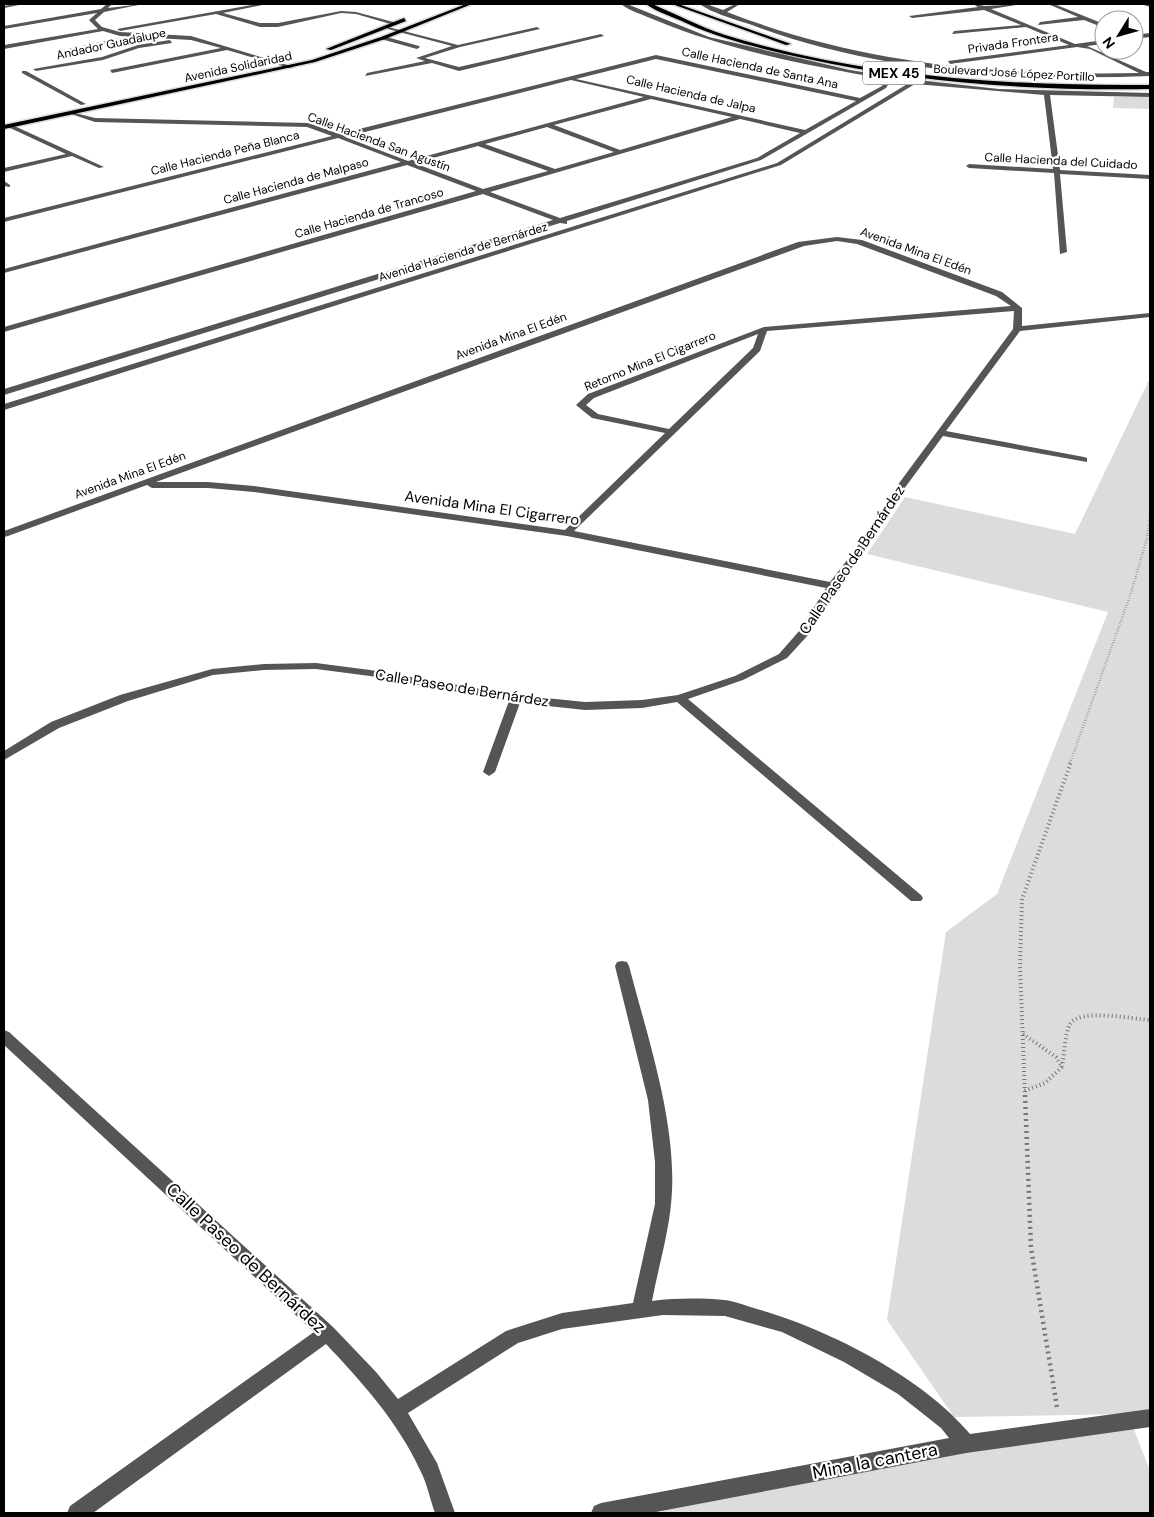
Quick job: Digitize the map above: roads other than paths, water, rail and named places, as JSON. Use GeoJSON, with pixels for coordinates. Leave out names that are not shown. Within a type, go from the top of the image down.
{"type":"FeatureCollection","features":[{"type":"Feature","properties":{"kind":"main road","name":"Avenida Solidaridad"},"geometry":{"type":"LineString","coordinates":[[7,127],[291,67],[344,52],[470,4]]}},
{"type":"Feature","properties":{"kind":"main road","name":"Boulevard José López Portillo"},"geometry":{"type":"LineString","coordinates":[[648,4],[723,36],[851,66],[932,78],[1013,85],[1094,88],[1150,86]]}},
{"type":"Feature","properties":{"kind":"main road","name":"Boulevard José López Portillo"},"geometry":{"type":"LineString","coordinates":[[674,4],[794,45],[895,66],[1044,80],[1150,81]]}},
{"type":"Feature","properties":{"kind":"main road"},"geometry":{"type":"LineString","coordinates":[[318,52],[411,17]]}},
{"type":"Feature","properties":{"kind":"main road"},"geometry":{"type":"LineString","coordinates":[[764,52],[851,66]]}},
{"type":"Feature","properties":{"kind":"main road","name":"Avenida Solidaridad"},"geometry":{"type":"LineString","coordinates":[[4,120],[277,63],[302,56]]}},
{"type":"Feature","properties":{"kind":"street"},"geometry":{"type":"LineString","coordinates":[[4,7],[22,4]]}},
{"type":"Feature","properties":{"kind":"street"},"geometry":{"type":"LineString","coordinates":[[110,4],[92,20],[104,29],[142,36],[191,38],[291,67]]}},
{"type":"Feature","properties":{"kind":"street"},"geometry":{"type":"LineString","coordinates":[[4,27],[141,4]]}},
{"type":"Feature","properties":{"kind":"street"},"geometry":{"type":"LineString","coordinates":[[110,31],[265,4]]}},
{"type":"Feature","properties":{"kind":"street"},"geometry":{"type":"LineString","coordinates":[[624,4],[694,33],[828,69],[888,80],[1047,94],[1150,95]]}},
{"type":"Feature","properties":{"kind":"street"},"geometry":{"type":"LineString","coordinates":[[702,4],[794,38],[819,45],[925,65],[1045,74],[1148,74]]}},
{"type":"Feature","properties":{"kind":"street"},"geometry":{"type":"LineString","coordinates":[[724,12],[738,4]]}},
{"type":"Feature","properties":{"kind":"street"},"geometry":{"type":"LineString","coordinates":[[975,4],[1074,45]]}},
{"type":"Feature","properties":{"kind":"street"},"geometry":{"type":"LineString","coordinates":[[912,16],[996,5],[1021,4]]}},
{"type":"Feature","properties":{"kind":"street"},"geometry":{"type":"LineString","coordinates":[[1050,4],[1094,22]]}},
{"type":"Feature","properties":{"kind":"street"},"geometry":{"type":"LineString","coordinates":[[1146,4],[1150,6]]}},
{"type":"Feature","properties":{"kind":"street"},"geometry":{"type":"LineString","coordinates":[[996,5],[1015,13]]}},
{"type":"Feature","properties":{"kind":"street"},"geometry":{"type":"LineString","coordinates":[[215,12],[260,25],[278,25],[341,12],[356,13],[394,23]]}},
{"type":"Feature","properties":{"kind":"street"},"geometry":{"type":"LineString","coordinates":[[1024,17],[1148,74]]}},
{"type":"Feature","properties":{"kind":"street"},"geometry":{"type":"LineString","coordinates":[[4,33],[62,18]]}},
{"type":"Feature","properties":{"kind":"street"},"geometry":{"type":"LineString","coordinates":[[1040,24],[1085,18]]}},
{"type":"Feature","properties":{"kind":"street"},"geometry":{"type":"LineString","coordinates":[[954,33],[1027,25]]}},
{"type":"Feature","properties":{"kind":"street"},"geometry":{"type":"LineString","coordinates":[[385,28],[401,30],[459,46]]}},
{"type":"Feature","properties":{"kind":"street"},"geometry":{"type":"LineString","coordinates":[[4,47],[104,29]]}},
{"type":"Feature","properties":{"kind":"street"},"geometry":{"type":"LineString","coordinates":[[538,29],[459,46],[419,58],[459,69],[601,36]]}},
{"type":"Feature","properties":{"kind":"street"},"geometry":{"type":"LineString","coordinates":[[62,51],[142,36]]}},
{"type":"Feature","properties":{"kind":"street","name":"Andador Guadalupe"},"geometry":{"type":"LineString","coordinates":[[36,69],[103,58],[138,47],[191,38]]}},
{"type":"Feature","properties":{"kind":"street"},"geometry":{"type":"LineString","coordinates":[[382,38],[418,48]]}},
{"type":"Feature","properties":{"kind":"street","name":"Privada Frontera"},"geometry":{"type":"LineString","coordinates":[[925,65],[1074,45],[1094,45]]}},
{"type":"Feature","properties":{"kind":"street"},"geometry":{"type":"LineString","coordinates":[[112,71],[227,48]]}},
{"type":"Feature","properties":{"kind":"street","name":"Calle Hacienda Peña Blanca"},"geometry":{"type":"LineString","coordinates":[[4,220],[656,57]]}},
{"type":"Feature","properties":{"kind":"street","name":"Calle Hacienda de Santa Ana"},"geometry":{"type":"LineString","coordinates":[[656,57],[860,100]]}},
{"type":"Feature","properties":{"kind":"street"},"geometry":{"type":"LineString","coordinates":[[367,75],[430,62]]}},
{"type":"Feature","properties":{"kind":"street"},"geometry":{"type":"LineString","coordinates":[[24,72],[83,104]]}},
{"type":"Feature","properties":{"kind":"street","name":"Calle Hacienda de Jalpa"},"geometry":{"type":"LineString","coordinates":[[571,79],[806,132]]}},
{"type":"Feature","properties":{"kind":"street","name":"Avenida Hacienda de Bernárdez"},"geometry":{"type":"LineString","coordinates":[[4,392],[759,159],[884,87],[888,80]]}},
{"type":"Feature","properties":{"kind":"street","name":"Avenida Hacienda de Bernárdez"},"geometry":{"type":"LineString","coordinates":[[6,404],[779,164],[914,83]]}},
{"type":"Feature","properties":{"kind":"street"},"geometry":{"type":"LineString","coordinates":[[1047,94],[1057,172],[1063,252]]}},
{"type":"Feature","properties":{"kind":"street","name":"Calle Hacienda de Malpaso"},"geometry":{"type":"LineString","coordinates":[[4,271],[652,97]]}},
{"type":"Feature","properties":{"kind":"street","name":"Calle Hacienda San Agustín"},"geometry":{"type":"LineString","coordinates":[[73,112],[96,120],[290,123],[308,125],[482,192],[580,227]]}},
{"type":"Feature","properties":{"kind":"street","name":"Calle Hacienda de Trancoso"},"geometry":{"type":"LineString","coordinates":[[4,330],[740,117]]}},
{"type":"Feature","properties":{"kind":"street"},"geometry":{"type":"LineString","coordinates":[[547,125],[621,152]]}},
{"type":"Feature","properties":{"kind":"street"},"geometry":{"type":"LineString","coordinates":[[7,127],[100,167]]}},
{"type":"Feature","properties":{"kind":"street"},"geometry":{"type":"LineString","coordinates":[[479,144],[555,171]]}},
{"type":"Feature","properties":{"kind":"street"},"geometry":{"type":"LineString","coordinates":[[4,170],[73,154]]}},
{"type":"Feature","properties":{"kind":"street","name":"Calle Hacienda del Cuidado"},"geometry":{"type":"LineString","coordinates":[[970,166],[1150,177]]}},
{"type":"Feature","properties":{"kind":"street","name":"Avenida Mina El Edén"},"geometry":{"type":"LineString","coordinates":[[6,534],[698,280],[817,240],[838,238],[859,242],[999,294],[1019,312]]}},
{"type":"Feature","properties":{"kind":"street","name":"Retorno Mina El Cigarrero"},"geometry":{"type":"LineString","coordinates":[[671,432],[595,416],[580,405],[591,396],[764,329],[1019,312]]}},
{"type":"Feature","properties":{"kind":"street","name":"Calle Paseo de Bernárdez"},"geometry":{"type":"LineString","coordinates":[[4,756],[54,725],[143,692],[212,672],[264,667],[316,666],[370,673],[516,699],[585,706],[642,704],[680,698],[739,678],[783,656],[805,632],[833,586],[1017,329],[1019,312]]}},
{"type":"Feature","properties":{"kind":"street"},"geometry":{"type":"LineString","coordinates":[[1017,329],[1150,315]]}},
{"type":"Feature","properties":{"kind":"street"},"geometry":{"type":"LineString","coordinates":[[567,533],[757,349],[764,329]]}},
{"type":"Feature","properties":{"kind":"street"},"geometry":{"type":"LineString","coordinates":[[941,433],[1084,460]]}},
{"type":"Feature","properties":{"kind":"street","name":"Avenida Mina El Cigarrero"},"geometry":{"type":"LineString","coordinates":[[143,484],[208,485],[254,489],[567,533],[833,586]]}},
{"type":"Feature","properties":{"kind":"street"},"geometry":{"type":"LineString","coordinates":[[680,698],[916,898]]}},
{"type":"Feature","properties":{"kind":"street"},"geometry":{"type":"LineString","coordinates":[[489,772],[516,699]]}},
{"type":"Feature","properties":{"kind":"street"},"geometry":{"type":"LineString","coordinates":[[622,966],[656,1100],[662,1162],[664,1204],[641,1310]]}},
{"type":"Feature","properties":{"kind":"street","name":"Calle Paseo de Bernárdez"},"geometry":{"type":"LineString","coordinates":[[4,1036],[327,1332],[371,1378],[397,1410],[427,1464],[445,1513]]}},
{"type":"Feature","properties":{"kind":"street"},"geometry":{"type":"LineString","coordinates":[[397,1410],[512,1337],[562,1321],[663,1307],[725,1308],[786,1325],[851,1356],[905,1388],[948,1422],[966,1444]]}},
{"type":"Feature","properties":{"kind":"street"},"geometry":{"type":"LineString","coordinates":[[77,1513],[327,1332]]}},
{"type":"Feature","properties":{"kind":"street","name":"Mina la cantera"},"geometry":{"type":"LineString","coordinates":[[601,1513],[966,1444],[1150,1418]]}}]}
